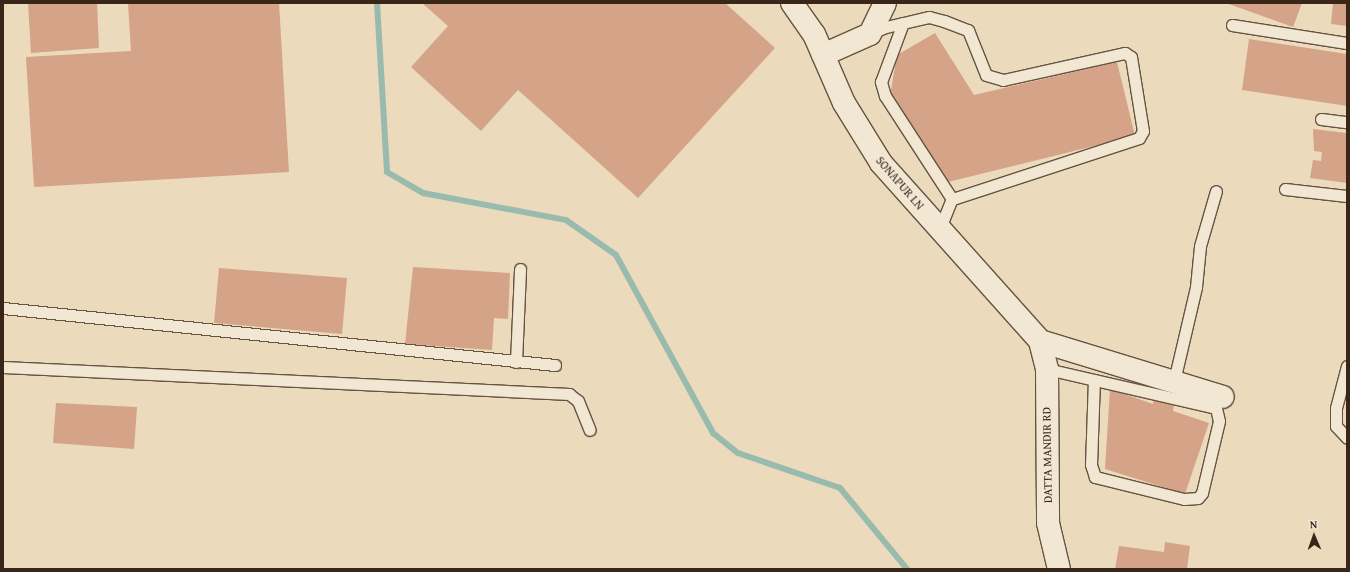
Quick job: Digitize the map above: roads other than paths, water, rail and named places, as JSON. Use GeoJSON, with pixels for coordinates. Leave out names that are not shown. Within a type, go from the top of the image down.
{"type":"FeatureCollection","features":[{"type":"Feature","properties":{"kind":"street","name":"SONAPUR LN"},"geometry":{"type":"LineString","coordinates":[[792,3],[823,55],[844,103],[881,163],[1040,341]]}},
{"type":"Feature","properties":{"kind":"street"},"geometry":{"type":"LineString","coordinates":[[823,55],[870,34],[885,3]]}},
{"type":"Feature","properties":{"kind":"street"},"geometry":{"type":"LineString","coordinates":[[1040,341],[1223,397]]}},
{"type":"Feature","properties":{"kind":"street","name":"DATTA MANDIR RD"},"geometry":{"type":"LineString","coordinates":[[1040,341],[1047,369],[1048,523],[1059,569]]}},
{"type":"Feature","properties":{"kind":"lane"},"geometry":{"type":"LineString","coordinates":[[870,34],[929,17],[968,30],[986,75],[1003,80],[1119,53],[1131,57],[1144,119],[1139,138],[952,199],[940,228]]}},
{"type":"Feature","properties":{"kind":"lane"},"geometry":{"type":"LineString","coordinates":[[904,23],[881,82],[885,96],[952,199]]}},
{"type":"Feature","properties":{"kind":"lane"},"geometry":{"type":"LineString","coordinates":[[1232,25],[1347,43]]}},
{"type":"Feature","properties":{"kind":"lane"},"geometry":{"type":"LineString","coordinates":[[1321,119],[1347,122]]}},
{"type":"Feature","properties":{"kind":"lane"},"geometry":{"type":"LineString","coordinates":[[1285,189],[1347,196]]}},
{"type":"Feature","properties":{"kind":"lane"},"geometry":{"type":"LineString","coordinates":[[1174,381],[1196,287],[1200,246],[1216,191]]}},
{"type":"Feature","properties":{"kind":"lane"},"geometry":{"type":"LineString","coordinates":[[516,362],[520,269]]}},
{"type":"Feature","properties":{"kind":"lane"},"geometry":{"type":"LineString","coordinates":[[3,308],[554,365]]}},
{"type":"Feature","properties":{"kind":"lane"},"geometry":{"type":"LineString","coordinates":[[1347,366],[1336,408],[1336,426],[1347,438]]}},
{"type":"Feature","properties":{"kind":"lane"},"geometry":{"type":"LineString","coordinates":[[3,367],[569,394],[578,401],[590,430]]}},
{"type":"Feature","properties":{"kind":"lane"},"geometry":{"type":"LineString","coordinates":[[1047,369],[1216,408],[1219,421],[1202,493],[1198,498],[1184,499],[1095,477],[1091,465],[1094,380]]}},
{"type":"Feature","properties":{"kind":"waterway"},"geometry":{"type":"LineString","coordinates":[[377,3],[387,172],[423,193],[566,220],[616,255],[713,433],[738,453],[840,488],[907,569]]}}]}
